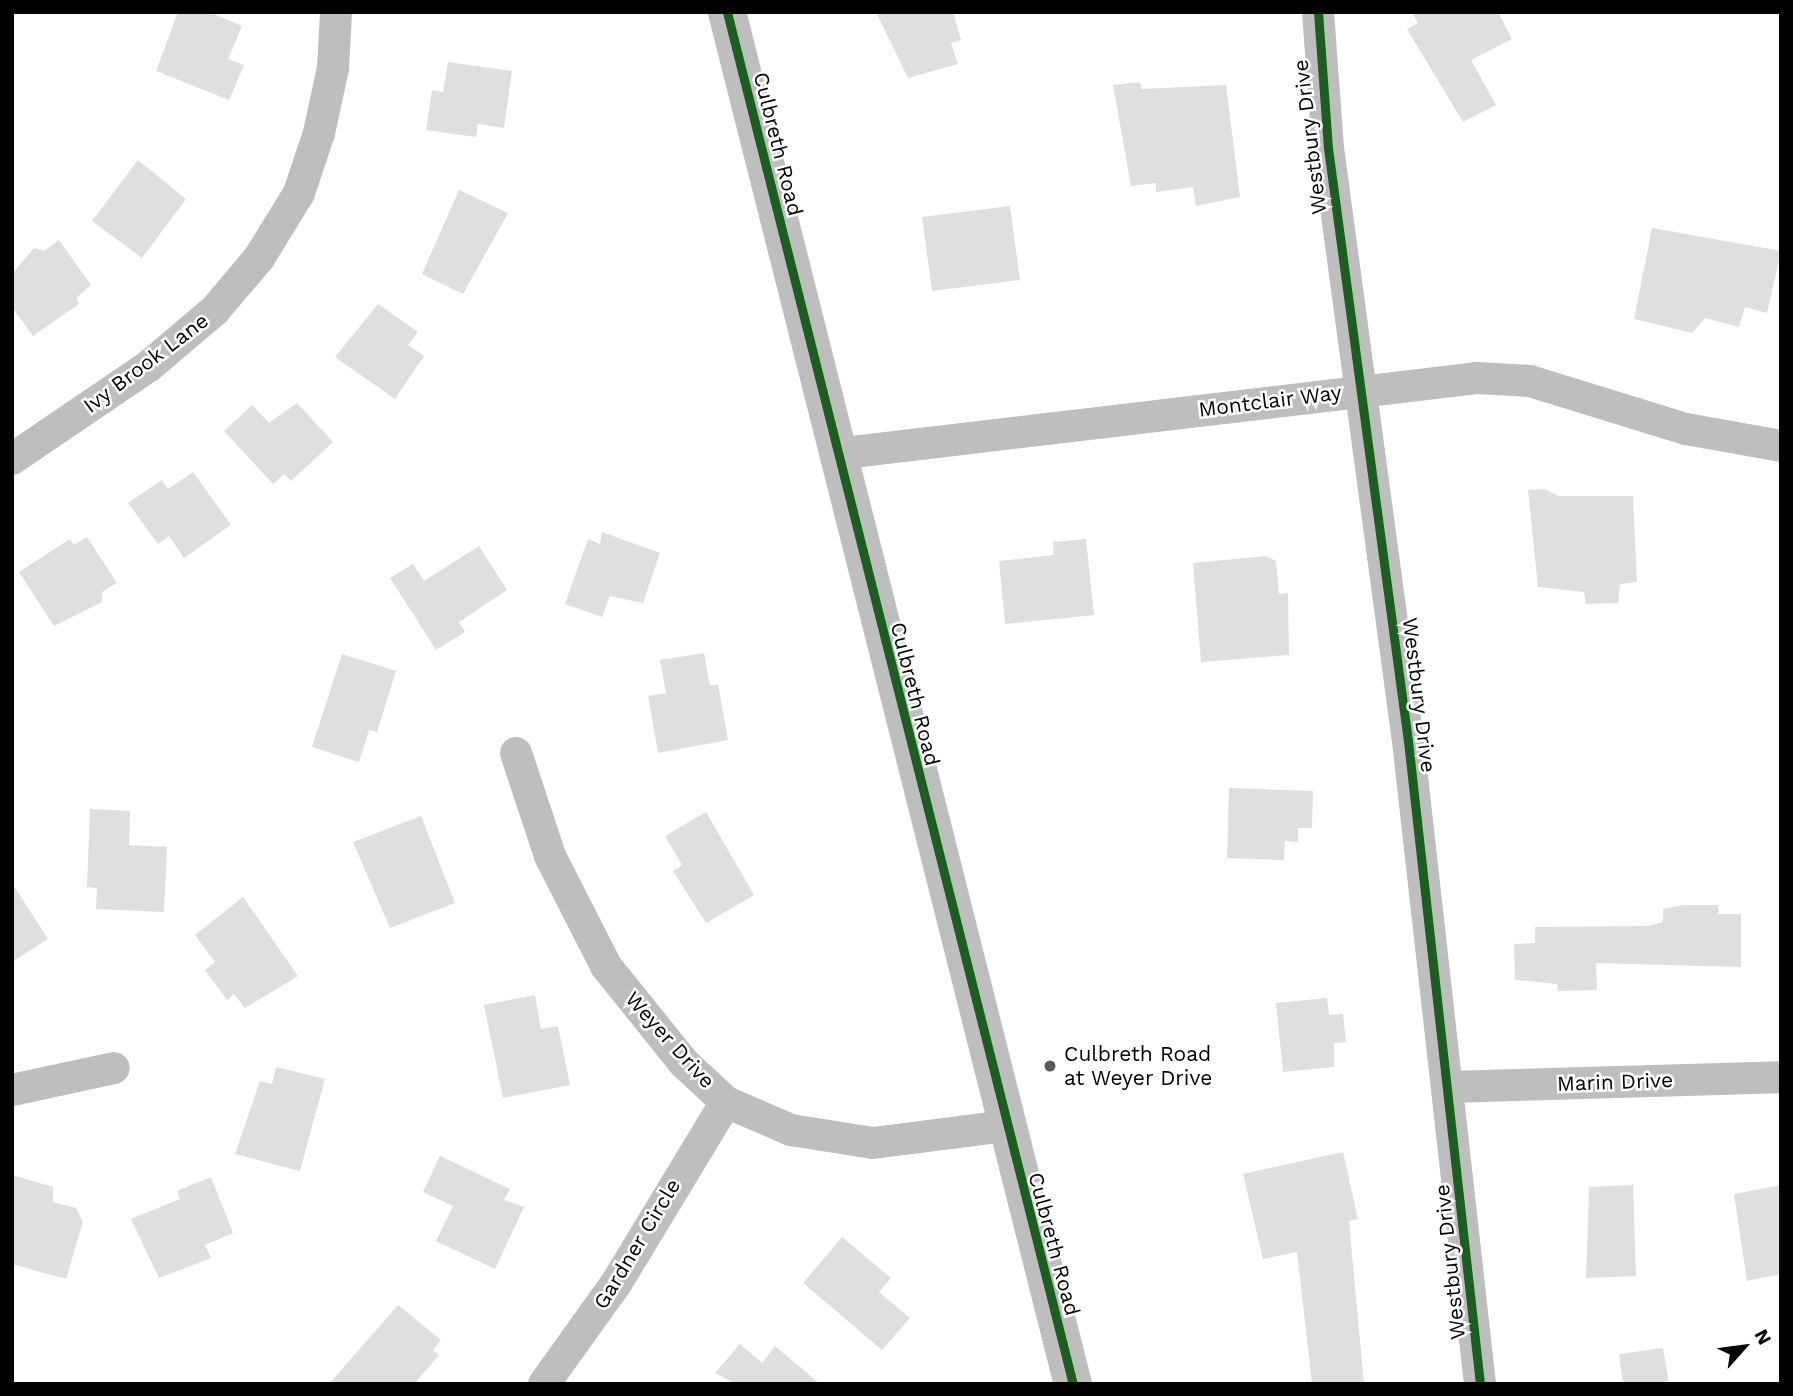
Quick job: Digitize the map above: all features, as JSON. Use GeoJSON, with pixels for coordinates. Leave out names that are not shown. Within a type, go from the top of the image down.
{"type":"FeatureCollection","features":[{"type":"Feature","properties":{"kind":"street","name":"Ivy Brook Lane"},"geometry":{"type":"LineString","coordinates":[[12,459],[149,366],[215,310],[259,258],[299,192],[319,133],[333,68],[336,12]]}},
{"type":"Feature","properties":{"kind":"street","name":"Culbreth Road"},"geometry":{"type":"LineString","coordinates":[[727,12],[1005,1126],[1073,1384]]}},
{"type":"Feature","properties":{"kind":"street","name":"Westbury Drive"},"geometry":{"type":"LineString","coordinates":[[1318,12],[1324,107],[1450,1087],[1480,1384]]}},
{"type":"Feature","properties":{"kind":"street","name":"Montclair Way"},"geometry":{"type":"LineString","coordinates":[[836,454],[1477,379],[1530,382],[1686,429],[1781,446]]}},
{"type":"Feature","properties":{"kind":"street","name":"Weyer Drive"},"geometry":{"type":"LineString","coordinates":[[516,753],[551,856],[606,966],[684,1063],[726,1102],[791,1130],[873,1143],[1005,1126]]}},
{"type":"Feature","properties":{"kind":"street"},"geometry":{"type":"LineString","coordinates":[[12,1090],[114,1068]]}},
{"type":"Feature","properties":{"kind":"street","name":"Marin Drive"},"geometry":{"type":"LineString","coordinates":[[1450,1087],[1781,1077]]}},
{"type":"Feature","properties":{"kind":"street","name":"Gardner Circle"},"geometry":{"type":"LineString","coordinates":[[544,1384],[617,1282],[726,1102]]}},
{"type":"Feature","properties":{"kind":"building"},"geometry":{"type":"Polygon","coordinates":[[[178,12],[209,12],[242,26],[228,59],[244,65],[229,100],[156,71],[178,12]]]}},
{"type":"Feature","properties":{"kind":"building"},"geometry":{"type":"Polygon","coordinates":[[[876,12],[953,12],[961,40],[951,43],[958,64],[908,78],[876,12]]]}},
{"type":"Feature","properties":{"kind":"building"},"geometry":{"type":"Polygon","coordinates":[[[1412,12],[1498,12],[1512,39],[1471,60],[1496,105],[1463,122],[1407,29],[1418,23],[1412,12]]]}},
{"type":"Feature","properties":{"kind":"building"},"geometry":{"type":"Polygon","coordinates":[[[448,62],[512,71],[504,128],[478,124],[476,137],[426,130],[432,90],[443,92],[448,62]]]}},
{"type":"Feature","properties":{"kind":"building"},"geometry":{"type":"Polygon","coordinates":[[[1140,82],[1142,89],[1226,85],[1240,197],[1196,206],[1193,187],[1156,192],[1156,183],[1131,186],[1113,85],[1140,82]]]}},
{"type":"Feature","properties":{"kind":"building"},"geometry":{"type":"Polygon","coordinates":[[[138,160],[186,199],[142,258],[92,221],[138,160]]]}},
{"type":"Feature","properties":{"kind":"building"},"geometry":{"type":"Polygon","coordinates":[[[459,190],[508,213],[463,294],[422,274],[459,190]]]}},
{"type":"Feature","properties":{"kind":"building"},"geometry":{"type":"Polygon","coordinates":[[[1010,206],[1020,280],[932,291],[922,217],[1010,206]]]}},
{"type":"Feature","properties":{"kind":"building"},"geometry":{"type":"Polygon","coordinates":[[[1652,228],[1781,251],[1767,313],[1745,307],[1739,327],[1705,318],[1692,333],[1634,319],[1652,228]]]}},
{"type":"Feature","properties":{"kind":"building"},"geometry":{"type":"Polygon","coordinates":[[[59,240],[91,285],[76,298],[79,304],[33,336],[12,307],[12,274],[34,248],[44,251],[59,240]]]}},
{"type":"Feature","properties":{"kind":"building"},"geometry":{"type":"Polygon","coordinates":[[[378,304],[418,332],[408,345],[424,356],[395,399],[335,357],[378,304]]]}},
{"type":"Feature","properties":{"kind":"building"},"geometry":{"type":"Polygon","coordinates":[[[297,403],[333,442],[291,481],[284,474],[273,484],[224,431],[252,405],[269,423],[297,403]]]}},
{"type":"Feature","properties":{"kind":"building"},"geometry":{"type":"Polygon","coordinates":[[[193,472],[231,525],[184,558],[169,536],[158,544],[128,503],[162,480],[168,489],[193,472]]]}},
{"type":"Feature","properties":{"kind":"building"},"geometry":{"type":"Polygon","coordinates":[[[1545,489],[1558,496],[1633,496],[1637,582],[1620,584],[1618,603],[1586,604],[1584,592],[1538,587],[1528,490],[1545,489]]]}},
{"type":"Feature","properties":{"kind":"building"},"geometry":{"type":"Polygon","coordinates":[[[602,532],[660,553],[643,603],[610,596],[602,617],[565,604],[588,539],[600,544],[602,532]]]}},
{"type":"Feature","properties":{"kind":"building"},"geometry":{"type":"Polygon","coordinates":[[[87,537],[117,583],[102,592],[102,602],[54,626],[19,572],[70,539],[74,545],[87,537]]]}},
{"type":"Feature","properties":{"kind":"building"},"geometry":{"type":"Polygon","coordinates":[[[1086,539],[1094,615],[1005,624],[999,561],[1054,555],[1053,542],[1086,539]]]}},
{"type":"Feature","properties":{"kind":"building"},"geometry":{"type":"Polygon","coordinates":[[[479,546],[507,590],[459,622],[465,632],[436,650],[390,578],[413,564],[424,581],[479,546]]]}},
{"type":"Feature","properties":{"kind":"building"},"geometry":{"type":"Polygon","coordinates":[[[1266,556],[1276,561],[1279,594],[1288,593],[1289,655],[1201,662],[1193,563],[1266,556]]]}},
{"type":"Feature","properties":{"kind":"building"},"geometry":{"type":"Polygon","coordinates":[[[704,653],[710,686],[718,684],[728,740],[658,753],[648,696],[666,693],[660,660],[704,653]]]}},
{"type":"Feature","properties":{"kind":"building"},"geometry":{"type":"Polygon","coordinates":[[[342,654],[396,671],[377,732],[369,730],[359,762],[312,747],[342,654]]]}},
{"type":"Feature","properties":{"kind":"building"},"geometry":{"type":"Polygon","coordinates":[[[1229,788],[1313,791],[1312,828],[1298,828],[1298,842],[1285,841],[1284,860],[1227,858],[1229,788]]]}},
{"type":"Feature","properties":{"kind":"building"},"geometry":{"type":"Polygon","coordinates":[[[90,809],[130,811],[129,845],[167,847],[164,912],[96,909],[97,888],[87,887],[90,809]]]}},
{"type":"Feature","properties":{"kind":"building"},"geometry":{"type":"Polygon","coordinates":[[[706,812],[754,895],[706,923],[673,871],[682,865],[665,836],[706,812]]]}},
{"type":"Feature","properties":{"kind":"building"},"geometry":{"type":"Polygon","coordinates":[[[421,816],[455,903],[390,928],[353,842],[421,816]]]}},
{"type":"Feature","properties":{"kind":"building"},"geometry":{"type":"Polygon","coordinates":[[[12,883],[48,939],[12,962],[12,883]]]}},
{"type":"Feature","properties":{"kind":"building"},"geometry":{"type":"Polygon","coordinates":[[[243,897],[298,976],[245,1008],[234,994],[227,1000],[205,970],[215,962],[195,935],[243,897]]]}},
{"type":"Feature","properties":{"kind":"building"},"geometry":{"type":"Polygon","coordinates":[[[1683,905],[1718,905],[1718,914],[1741,914],[1741,967],[1596,963],[1597,990],[1558,991],[1557,984],[1515,980],[1514,944],[1535,943],[1535,927],[1648,926],[1663,922],[1663,909],[1683,905]]]}},
{"type":"Feature","properties":{"kind":"building"},"geometry":{"type":"Polygon","coordinates":[[[535,995],[541,1029],[558,1026],[570,1085],[503,1098],[484,1005],[535,995]]]}},
{"type":"Feature","properties":{"kind":"building"},"geometry":{"type":"Polygon","coordinates":[[[1327,998],[1329,1015],[1343,1014],[1346,1042],[1334,1043],[1334,1067],[1283,1072],[1276,1003],[1327,998]]]}},
{"type":"Feature","properties":{"kind":"building"},"geometry":{"type":"Polygon","coordinates":[[[276,1067],[325,1079],[300,1171],[235,1154],[260,1081],[272,1084],[276,1067]]]}},
{"type":"Feature","properties":{"kind":"building"},"geometry":{"type":"Polygon","coordinates":[[[1343,1152],[1358,1219],[1349,1221],[1364,1384],[1312,1384],[1297,1252],[1263,1259],[1243,1174],[1343,1152]]]}},
{"type":"Feature","properties":{"kind":"building"},"geometry":{"type":"Polygon","coordinates":[[[440,1156],[510,1189],[504,1200],[524,1207],[495,1269],[436,1241],[453,1206],[423,1192],[440,1156]]]}},
{"type":"Feature","properties":{"kind":"building"},"geometry":{"type":"Polygon","coordinates":[[[12,1175],[53,1187],[53,1202],[76,1208],[83,1222],[66,1279],[12,1264],[12,1175]]]}},
{"type":"Feature","properties":{"kind":"building"},"geometry":{"type":"Polygon","coordinates":[[[211,1177],[233,1233],[205,1245],[211,1258],[159,1278],[131,1219],[180,1199],[177,1191],[211,1177]]]}},
{"type":"Feature","properties":{"kind":"building"},"geometry":{"type":"Polygon","coordinates":[[[1633,1185],[1636,1276],[1586,1278],[1589,1187],[1633,1185]]]}},
{"type":"Feature","properties":{"kind":"building"},"geometry":{"type":"Polygon","coordinates":[[[1781,1185],[1781,1274],[1747,1281],[1734,1194],[1781,1185]]]}},
{"type":"Feature","properties":{"kind":"building"},"geometry":{"type":"Polygon","coordinates":[[[842,1237],[891,1278],[879,1292],[910,1318],[882,1350],[803,1283],[842,1237]]]}},
{"type":"Feature","properties":{"kind":"building"},"geometry":{"type":"Polygon","coordinates":[[[398,1305],[441,1340],[433,1350],[439,1355],[414,1384],[329,1384],[398,1305]]]}},
{"type":"Feature","properties":{"kind":"building"},"geometry":{"type":"Polygon","coordinates":[[[740,1344],[762,1363],[775,1346],[820,1384],[736,1384],[715,1373],[740,1344]]]}},
{"type":"Feature","properties":{"kind":"building"},"geometry":{"type":"Polygon","coordinates":[[[1663,1348],[1669,1384],[1623,1384],[1619,1354],[1663,1348]]]}},
{"type":"Feature","properties":{"kind":"cycle path"},"geometry":{"type":"LineString","coordinates":[[727,12],[1073,1384]]}},
{"type":"Feature","properties":{"kind":"cycle path"},"geometry":{"type":"LineString","coordinates":[[1318,12],[1328,148],[1408,741],[1480,1384]]}},
{"type":"Feature","properties":{"kind":"place","name":"Culbreth Road at Weyer Drive"},"geometry":{"type":"Point","coordinates":[1050,1066]}}]}
